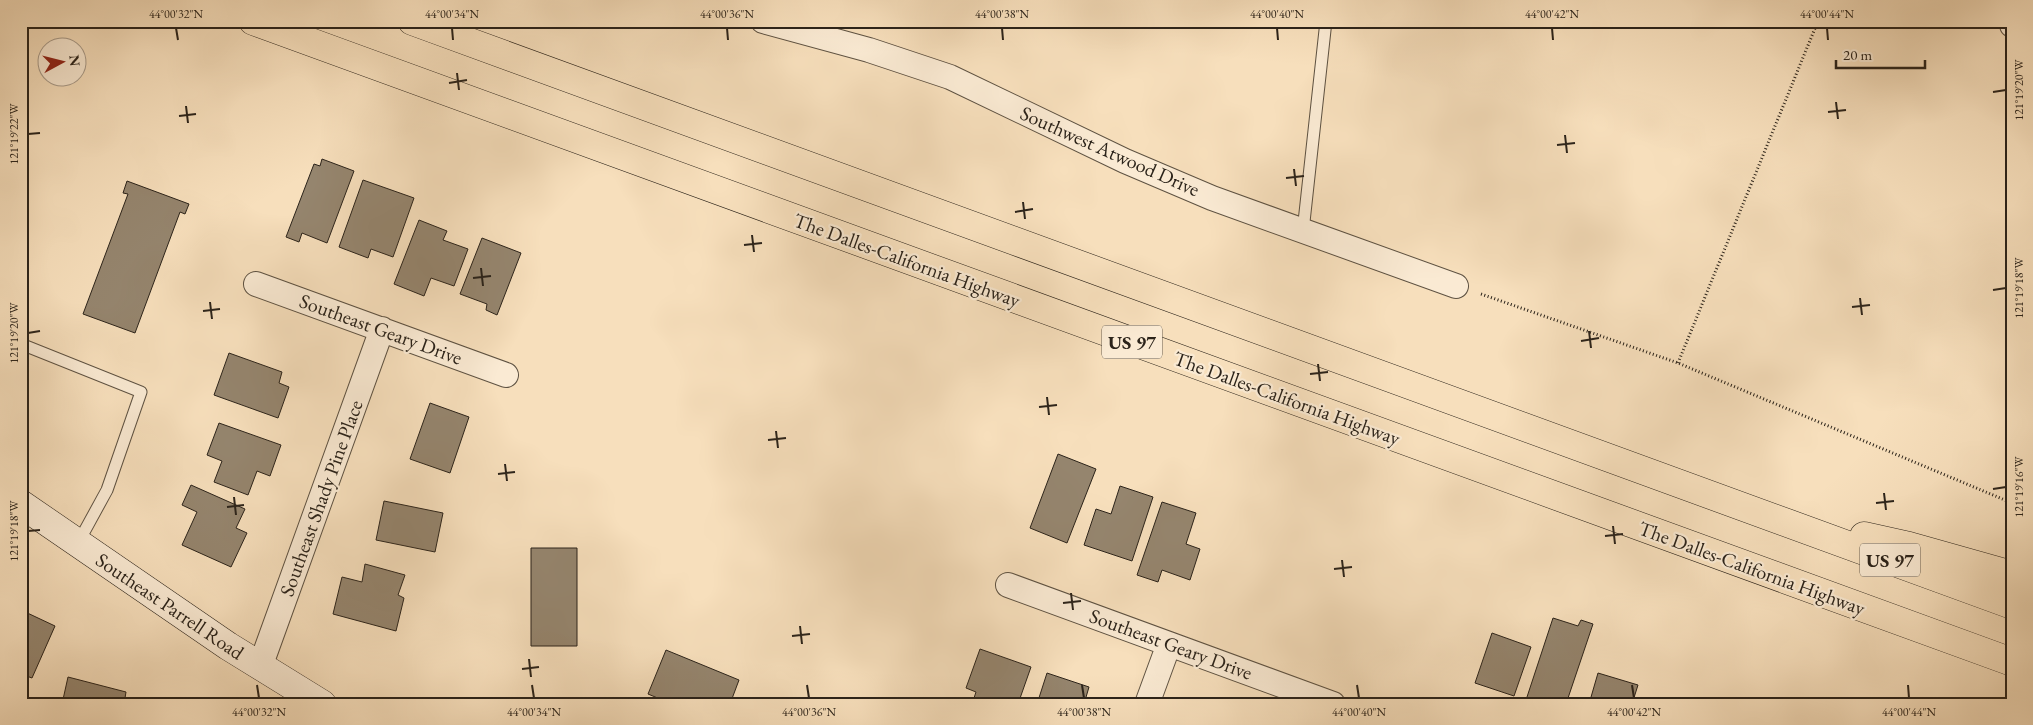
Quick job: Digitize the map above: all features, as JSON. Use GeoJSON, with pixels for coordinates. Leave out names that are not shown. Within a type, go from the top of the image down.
{"type":"FeatureCollection","features":[{"type":"Feature","properties":{"kind":"highway","name":"The Dalles-California Highway"},"geometry":{"type":"LineString","coordinates":[[252,21],[2012,662]]}},
{"type":"Feature","properties":{"kind":"highway","name":"US 97"},"geometry":{"type":"LineString","coordinates":[[412,21],[2012,605]]}},
{"type":"Feature","properties":{"kind":"highway"},"geometry":{"type":"LineString","coordinates":[[1767,516],[1909,546],[2012,574]]}},
{"type":"Feature","properties":{"kind":"street","name":"Southwest Atwood Drive"},"geometry":{"type":"LineString","coordinates":[[763,21],[869,50],[950,78],[1125,161],[1212,198],[1456,286]]}},
{"type":"Feature","properties":{"kind":"street","name":"Southeast Geary Drive"},"geometry":{"type":"LineString","coordinates":[[256,284],[506,374]]}},
{"type":"Feature","properties":{"kind":"street","name":"Southeast Shady Pine Place"},"geometry":{"type":"LineString","coordinates":[[260,667],[382,329]]}},
{"type":"Feature","properties":{"kind":"street","name":"Southeast Parrell Road"},"geometry":{"type":"LineString","coordinates":[[21,504],[260,667],[322,704]]}},
{"type":"Feature","properties":{"kind":"street","name":"Southeast Geary Drive"},"geometry":{"type":"LineString","coordinates":[[1008,585],[1333,704]]}},
{"type":"Feature","properties":{"kind":"street"},"geometry":{"type":"LineString","coordinates":[[1147,704],[1169,644]]}},
{"type":"Feature","properties":{"kind":"lane"},"geometry":{"type":"LineString","coordinates":[[1303,231],[1326,21]]}},
{"type":"Feature","properties":{"kind":"lane"},"geometry":{"type":"LineString","coordinates":[[21,344],[141,392],[107,490],[78,543]]}},
{"type":"Feature","properties":{"kind":"path"},"geometry":{"type":"LineString","coordinates":[[1678,363],[1818,21]]}},
{"type":"Feature","properties":{"kind":"path"},"geometry":{"type":"LineString","coordinates":[[1456,286],[1678,363],[2012,503]]}},
{"type":"Feature","properties":{"kind":"building"},"geometry":{"type":"Polygon","coordinates":[[[322,159],[354,171],[327,243],[302,233],[299,242],[286,237],[314,164],[320,166],[322,159]]]}},
{"type":"Feature","properties":{"kind":"building"},"geometry":{"type":"Polygon","coordinates":[[[363,180],[414,198],[393,257],[371,249],[368,258],[339,247],[363,180]]]}},
{"type":"Feature","properties":{"kind":"building"},"geometry":{"type":"Polygon","coordinates":[[[127,181],[189,204],[185,214],[180,212],[135,333],[83,314],[128,194],[123,193],[127,181]]]}},
{"type":"Feature","properties":{"kind":"building"},"geometry":{"type":"Polygon","coordinates":[[[419,220],[447,231],[443,240],[468,249],[454,286],[431,278],[424,296],[394,284],[419,220]]]}},
{"type":"Feature","properties":{"kind":"building"},"geometry":{"type":"Polygon","coordinates":[[[482,238],[521,253],[497,315],[486,310],[487,304],[460,294],[482,238]]]}},
{"type":"Feature","properties":{"kind":"building"},"geometry":{"type":"Polygon","coordinates":[[[229,353],[282,372],[279,383],[289,387],[278,418],[214,395],[229,353]]]}},
{"type":"Feature","properties":{"kind":"building"},"geometry":{"type":"Polygon","coordinates":[[[430,403],[469,417],[450,473],[410,459],[430,403]]]}},
{"type":"Feature","properties":{"kind":"building"},"geometry":{"type":"Polygon","coordinates":[[[219,423],[281,445],[270,476],[257,471],[248,495],[214,482],[222,461],[207,455],[219,423]]]}},
{"type":"Feature","properties":{"kind":"building"},"geometry":{"type":"Polygon","coordinates":[[[1058,454],[1096,469],[1067,543],[1030,528],[1058,454]]]}},
{"type":"Feature","properties":{"kind":"building"},"geometry":{"type":"Polygon","coordinates":[[[191,485],[245,509],[236,528],[247,533],[231,567],[182,545],[197,512],[182,505],[191,485]]]}},
{"type":"Feature","properties":{"kind":"building"},"geometry":{"type":"Polygon","coordinates":[[[1120,486],[1153,497],[1132,561],[1084,545],[1096,509],[1111,514],[1120,486]]]}},
{"type":"Feature","properties":{"kind":"building"},"geometry":{"type":"Polygon","coordinates":[[[384,501],[443,513],[435,552],[376,540],[384,501]]]}},
{"type":"Feature","properties":{"kind":"building"},"geometry":{"type":"Polygon","coordinates":[[[1162,502],[1196,513],[1186,544],[1200,549],[1190,580],[1162,570],[1158,582],[1137,575],[1162,502]]]}},
{"type":"Feature","properties":{"kind":"building"},"geometry":{"type":"Polygon","coordinates":[[[531,548],[577,548],[577,646],[531,646],[531,548]]]}},
{"type":"Feature","properties":{"kind":"building"},"geometry":{"type":"Polygon","coordinates":[[[365,564],[405,575],[398,595],[404,598],[396,631],[333,614],[342,577],[362,582],[365,564]]]}},
{"type":"Feature","properties":{"kind":"building"},"geometry":{"type":"Polygon","coordinates":[[[21,610],[55,626],[32,678],[21,674],[21,610]]]}},
{"type":"Feature","properties":{"kind":"building"},"geometry":{"type":"Polygon","coordinates":[[[1553,618],[1578,626],[1581,620],[1593,624],[1566,704],[1537,704],[1526,700],[1553,618]]]}},
{"type":"Feature","properties":{"kind":"building"},"geometry":{"type":"Polygon","coordinates":[[[1492,633],[1531,647],[1514,696],[1475,683],[1492,633]]]}},
{"type":"Feature","properties":{"kind":"building"},"geometry":{"type":"Polygon","coordinates":[[[980,649],[1031,667],[1018,704],[972,704],[976,692],[966,688],[980,649]]]}},
{"type":"Feature","properties":{"kind":"building"},"geometry":{"type":"Polygon","coordinates":[[[666,650],[739,680],[730,704],[672,704],[648,694],[666,650]]]}},
{"type":"Feature","properties":{"kind":"building"},"geometry":{"type":"Polygon","coordinates":[[[1047,673],[1089,687],[1084,704],[1037,704],[1047,673]]]}},
{"type":"Feature","properties":{"kind":"building"},"geometry":{"type":"Polygon","coordinates":[[[1598,673],[1638,685],[1632,704],[1589,704],[1598,673]]]}},
{"type":"Feature","properties":{"kind":"building"},"geometry":{"type":"Polygon","coordinates":[[[68,677],[126,692],[124,704],[62,704],[68,677]]]}}]}
